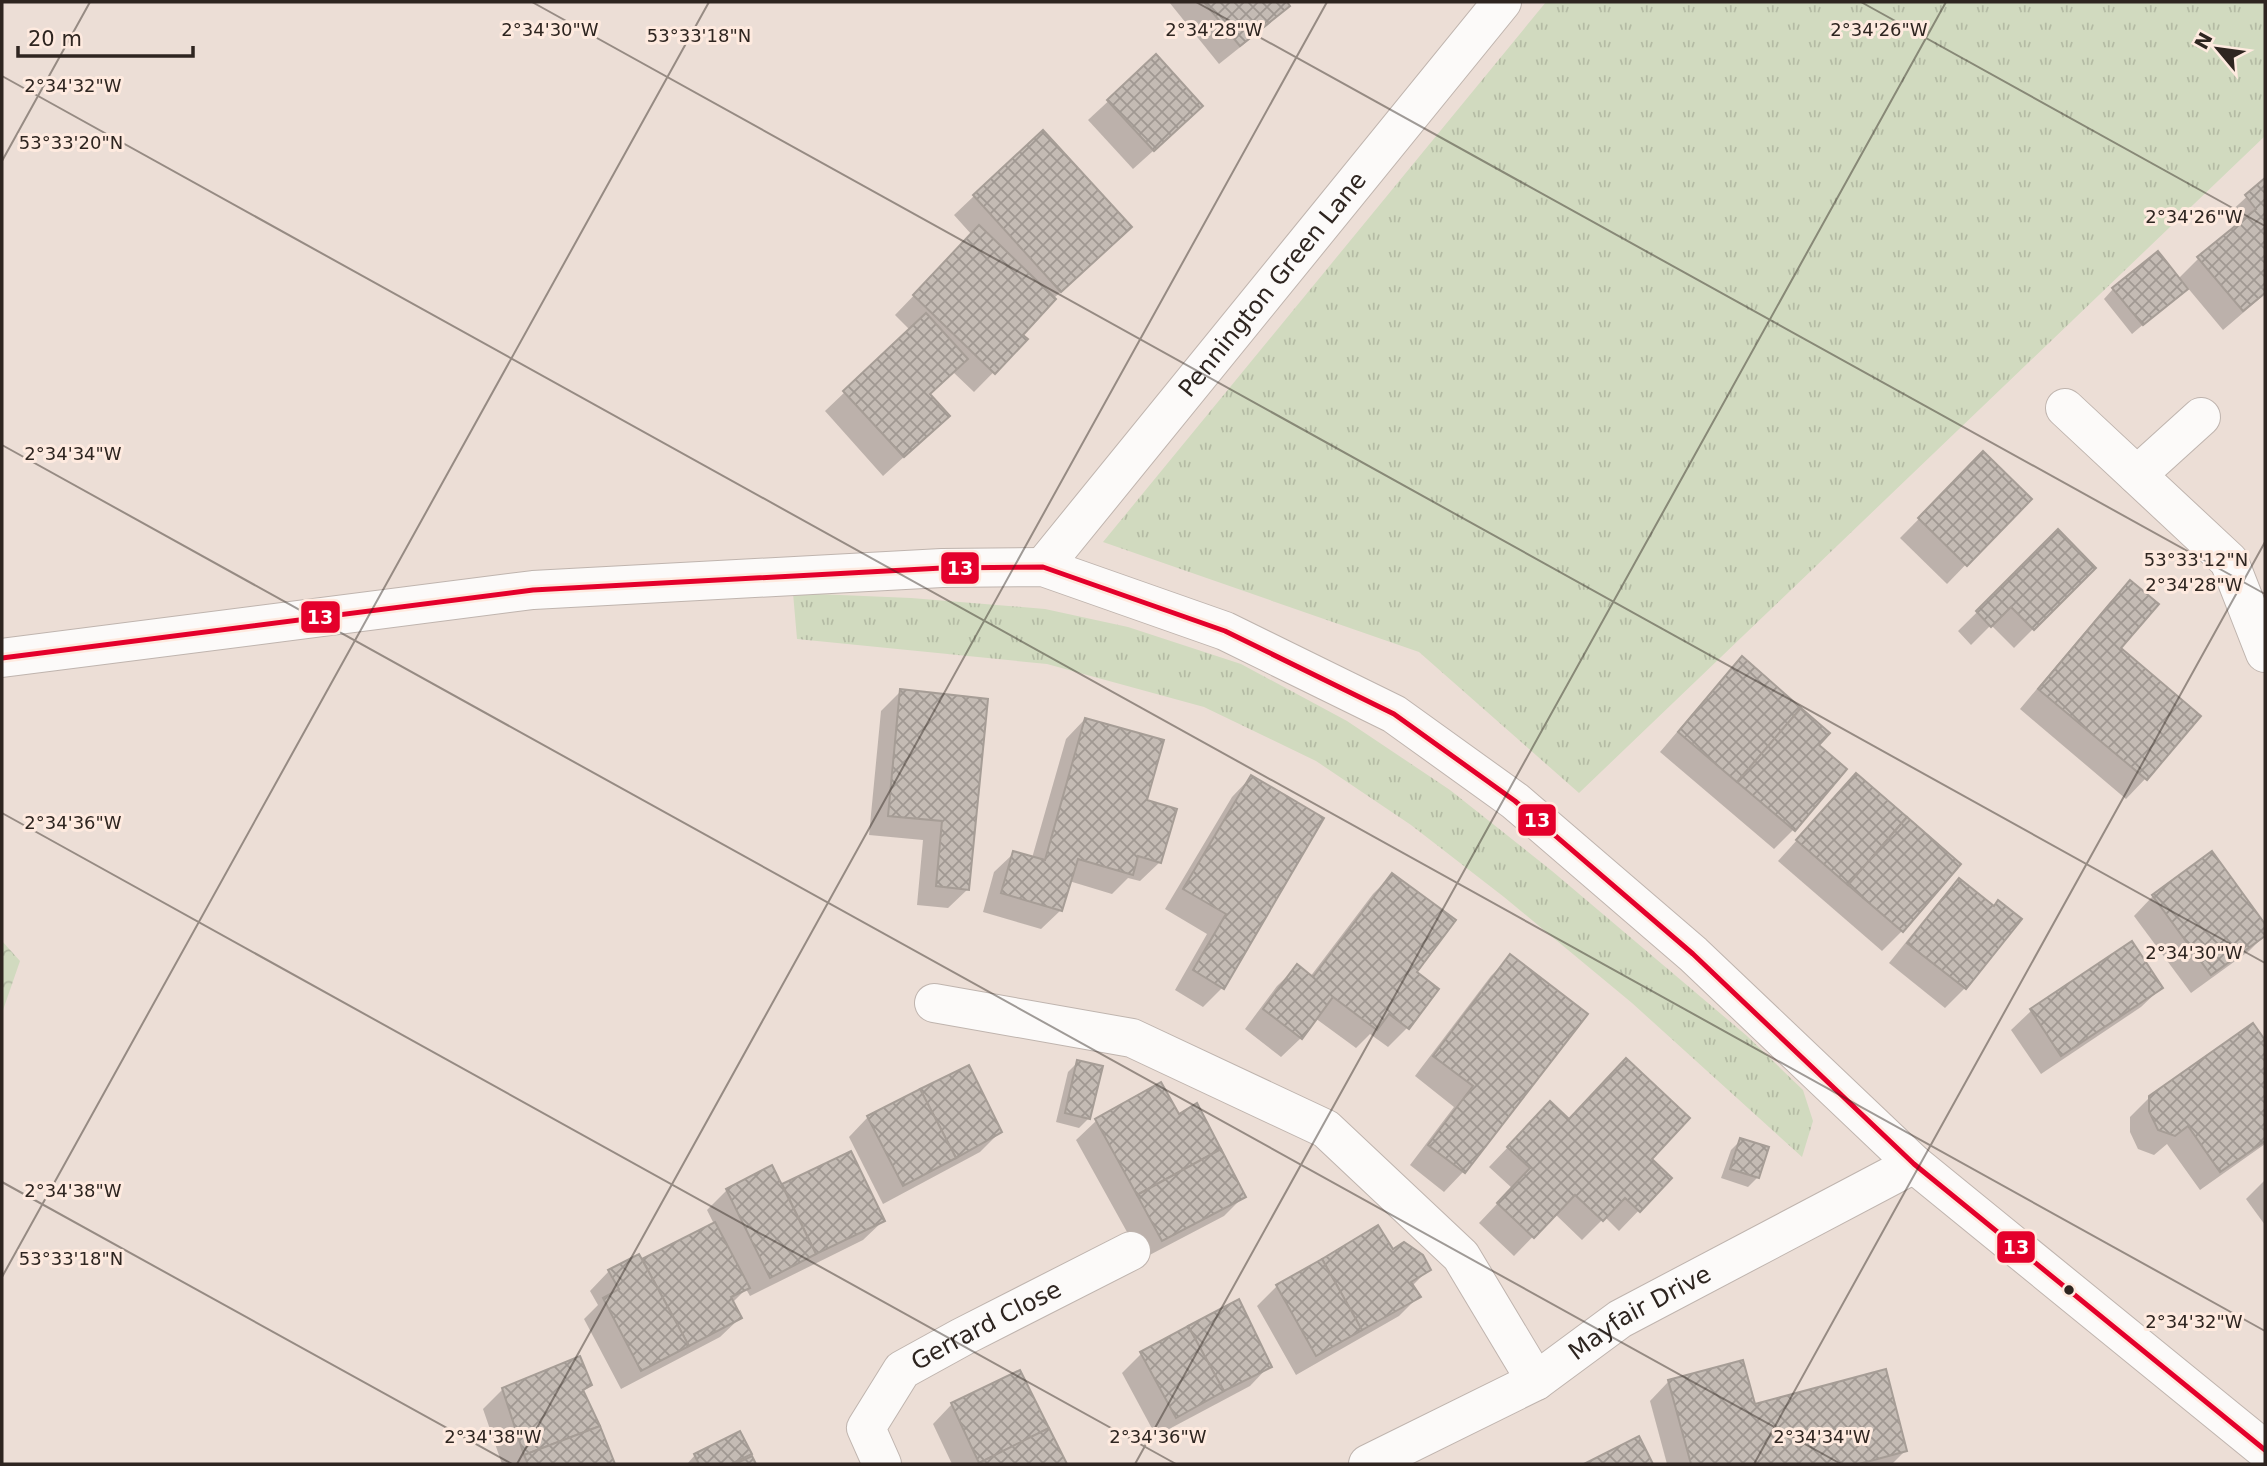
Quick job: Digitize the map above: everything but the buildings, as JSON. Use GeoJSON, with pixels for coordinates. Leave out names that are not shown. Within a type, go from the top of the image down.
{"type":"FeatureCollection","features":[{"type":"Feature","properties":{"kind":"street","name":"Pennington Green Lane"},"geometry":{"type":"LineString","coordinates":[[1043,567],[1502,2]]}},
{"type":"Feature","properties":{"kind":"street"},"geometry":{"type":"LineString","coordinates":[[2065,408],[2229,561],[2265,653]]}},
{"type":"Feature","properties":{"kind":"street"},"geometry":{"type":"LineString","coordinates":[[2137,475],[2201,417]]}},
{"type":"Feature","properties":{"kind":"street"},"geometry":{"type":"LineString","coordinates":[[2,658],[533,590],[942,568],[1043,567],[1225,631],[1394,714],[1515,802],[1693,954],[1914,1164],[2265,1450]]}},
{"type":"Feature","properties":{"kind":"street"},"geometry":{"type":"LineString","coordinates":[[934,1003],[1132,1038],[1326,1129],[1461,1256],[1536,1381]]}},
{"type":"Feature","properties":{"kind":"street","name":"Mayfair Drive"},"geometry":{"type":"LineString","coordinates":[[1368,1464],[1536,1381],[1620,1319],[1914,1164]]}},
{"type":"Feature","properties":{"kind":"street","name":"Gerrard Close"},"geometry":{"type":"LineString","coordinates":[[882,1464],[866,1428],[902,1370],[1131,1251]]}},
{"type":"Feature","properties":{"kind":"green space"},"geometry":{"type":"Polygon","coordinates":[[[1546,2],[2265,2],[2265,136],[1579,793],[1419,652],[1103,542],[1546,2]]]}},
{"type":"Feature","properties":{"kind":"green space"},"geometry":{"type":"Polygon","coordinates":[[[793,593],[911,598],[1045,609],[1128,627],[1241,664],[1347,721],[1450,790],[1552,871],[1747,1036],[1803,1090],[1813,1121],[1802,1157],[1632,1003],[1504,897],[1411,825],[1316,761],[1204,707],[1047,664],[797,639],[793,593]]]}},
{"type":"Feature","properties":{"kind":"green space"},"geometry":{"type":"Polygon","coordinates":[[[2,941],[20,961],[2,1013],[2,941]]]}},
{"type":"Feature","properties":{"kind":"transit line","name":"13"},"geometry":{"type":"LineString","coordinates":[[2,658],[533,590],[942,568],[1043,567],[1225,631],[1394,714],[1515,801],[1693,954],[1914,1164],[2265,1450]]}}]}
